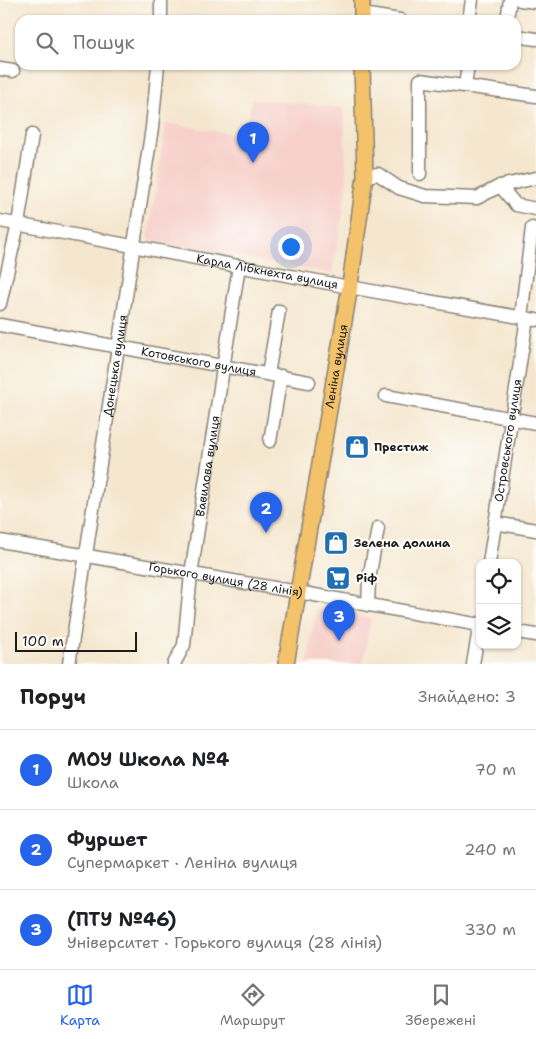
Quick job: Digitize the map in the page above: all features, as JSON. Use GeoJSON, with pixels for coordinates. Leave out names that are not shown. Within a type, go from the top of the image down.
{"type":"FeatureCollection","features":[{"type":"Feature","properties":{"kind":"main road","name":"Леніна вулиця"},"geometry":{"type":"LineString","coordinates":[[286,664],[349,287],[365,176],[362,70]]}},
{"type":"Feature","properties":{"kind":"street"},"geometry":{"type":"LineString","coordinates":[[161,0],[161,15]]}},
{"type":"Feature","properties":{"kind":"street"},"geometry":{"type":"LineString","coordinates":[[470,15],[472,0]]}},
{"type":"Feature","properties":{"kind":"street"},"geometry":{"type":"LineString","coordinates":[[508,15],[510,0]]}},
{"type":"Feature","properties":{"kind":"street"},"geometry":{"type":"LineString","coordinates":[[520,0],[536,2]]}},
{"type":"Feature","properties":{"kind":"street"},"geometry":{"type":"LineString","coordinates":[[362,11],[379,15]]}},
{"type":"Feature","properties":{"kind":"street"},"geometry":{"type":"LineString","coordinates":[[521,37],[536,39]]}},
{"type":"Feature","properties":{"kind":"street","name":"Донецька вулиця"},"geometry":{"type":"LineString","coordinates":[[69,664],[152,128],[158,70]]}},
{"type":"Feature","properties":{"kind":"street"},"geometry":{"type":"LineString","coordinates":[[465,86],[467,70]]}},
{"type":"Feature","properties":{"kind":"street"},"geometry":{"type":"LineString","coordinates":[[420,174],[420,80],[536,96]]}},
{"type":"Feature","properties":{"kind":"street"},"geometry":{"type":"LineString","coordinates":[[0,304],[18,224],[32,135]]}},
{"type":"Feature","properties":{"kind":"street"},"geometry":{"type":"LineString","coordinates":[[365,176],[378,174],[399,188],[425,196],[477,198],[500,186],[536,178]]}},
{"type":"Feature","properties":{"kind":"street"},"geometry":{"type":"LineString","coordinates":[[500,186],[516,205],[536,209]]}},
{"type":"Feature","properties":{"kind":"street","name":"Карла Лібкнехта вулиця"},"geometry":{"type":"LineString","coordinates":[[0,221],[528,319]]}},
{"type":"Feature","properties":{"kind":"street","name":"Островського вулиця"},"geometry":{"type":"LineString","coordinates":[[490,559],[528,319],[532,228]]}},
{"type":"Feature","properties":{"kind":"street","name":"Вавилова вулиця"},"geometry":{"type":"LineString","coordinates":[[174,664],[184,645],[191,574],[239,266]]}},
{"type":"Feature","properties":{"kind":"street"},"geometry":{"type":"LineString","coordinates":[[268,374],[279,311]]}},
{"type":"Feature","properties":{"kind":"street","name":"Котовського вулиця"},"geometry":{"type":"LineString","coordinates":[[0,325],[310,382]]}},
{"type":"Feature","properties":{"kind":"street"},"geometry":{"type":"LineString","coordinates":[[270,441],[281,376]]}},
{"type":"Feature","properties":{"kind":"street"},"geometry":{"type":"LineString","coordinates":[[386,396],[536,423]]}},
{"type":"Feature","properties":{"kind":"street"},"geometry":{"type":"LineString","coordinates":[[496,523],[536,530]]}},
{"type":"Feature","properties":{"kind":"street"},"geometry":{"type":"LineString","coordinates":[[368,605],[369,578],[378,528]]}},
{"type":"Feature","properties":{"kind":"street","name":"Горького вулиця (28 лiнiя)"},"geometry":{"type":"LineString","coordinates":[[0,541],[476,623]]}},
{"type":"Feature","properties":{"kind":"street"},"geometry":{"type":"LineString","coordinates":[[521,633],[536,635]]}},
{"type":"Feature","properties":{"kind":"street"},"geometry":{"type":"LineString","coordinates":[[473,664],[476,647]]}},
{"type":"Feature","properties":{"kind":"shaded area"},"geometry":{"type":"Polygon","coordinates":[[[252,99],[344,108],[347,190],[332,274],[148,240],[166,123],[245,136],[252,99]]]}},
{"type":"Feature","properties":{"kind":"shaded area"},"geometry":{"type":"Polygon","coordinates":[[[316,609],[371,618],[363,664],[307,664],[316,609]]]}},
{"type":"Feature","properties":{"kind":"place","name":"МОУ Школа №4"},"geometry":{"type":"Point","coordinates":[253,163]}},
{"type":"Feature","properties":{"kind":"place","name":"Престиж"},"geometry":{"type":"Point","coordinates":[357,447]}},
{"type":"Feature","properties":{"kind":"place","name":"Фуршет"},"geometry":{"type":"Point","coordinates":[266,533]}},
{"type":"Feature","properties":{"kind":"place","name":"Зелена долина"},"geometry":{"type":"Point","coordinates":[336,543]}},
{"type":"Feature","properties":{"kind":"place","name":"Ріф"},"geometry":{"type":"Point","coordinates":[338,578]}},
{"type":"Feature","properties":{"kind":"place","name":"(ПТУ №46)"},"geometry":{"type":"Point","coordinates":[339,641]}}]}
